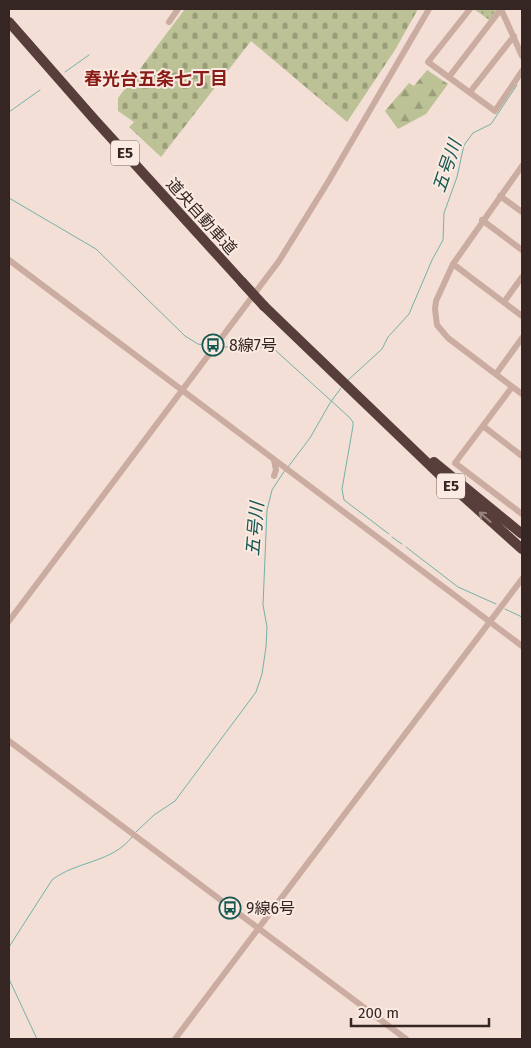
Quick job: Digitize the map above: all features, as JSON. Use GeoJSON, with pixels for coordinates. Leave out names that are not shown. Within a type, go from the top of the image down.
{"type":"FeatureCollection","features":[{"type":"Feature","properties":{"kind":"highway","name":"道央自動車道"},"geometry":{"type":"LineString","coordinates":[[9,22],[94,119],[264,306],[443,478],[522,549]]}},
{"type":"Feature","properties":{"kind":"highway","name":"道央自動車道"},"geometry":{"type":"LineString","coordinates":[[383,420],[522,534]]}},
{"type":"Feature","properties":{"kind":"street"},"geometry":{"type":"LineString","coordinates":[[169,22],[178,9]]}},
{"type":"Feature","properties":{"kind":"street"},"geometry":{"type":"LineString","coordinates":[[9,621],[279,261],[324,189],[429,9]]}},
{"type":"Feature","properties":{"kind":"street"},"geometry":{"type":"LineString","coordinates":[[470,9],[428,62],[495,111],[522,71]]}},
{"type":"Feature","properties":{"kind":"street"},"geometry":{"type":"LineString","coordinates":[[449,77],[501,9],[522,56]]}},
{"type":"Feature","properties":{"kind":"street"},"geometry":{"type":"LineString","coordinates":[[470,92],[514,36]]}},
{"type":"Feature","properties":{"kind":"street"},"geometry":{"type":"LineString","coordinates":[[521,170],[482,220],[452,264],[434,309],[437,325],[448,338],[522,394]]}},
{"type":"Feature","properties":{"kind":"street"},"geometry":{"type":"LineString","coordinates":[[500,196],[522,212]]}},
{"type":"Feature","properties":{"kind":"street"},"geometry":{"type":"LineString","coordinates":[[482,220],[522,250]]}},
{"type":"Feature","properties":{"kind":"street"},"geometry":{"type":"LineString","coordinates":[[9,260],[522,646]]}},
{"type":"Feature","properties":{"kind":"street"},"geometry":{"type":"LineString","coordinates":[[452,264],[522,316]]}},
{"type":"Feature","properties":{"kind":"street"},"geometry":{"type":"LineString","coordinates":[[504,302],[522,277]]}},
{"type":"Feature","properties":{"kind":"street"},"geometry":{"type":"LineString","coordinates":[[496,374],[522,338]]}},
{"type":"Feature","properties":{"kind":"street"},"geometry":{"type":"LineString","coordinates":[[512,387],[455,462],[522,514]]}},
{"type":"Feature","properties":{"kind":"street"},"geometry":{"type":"LineString","coordinates":[[483,426],[522,456]]}},
{"type":"Feature","properties":{"kind":"street"},"geometry":{"type":"LineString","coordinates":[[274,460],[276,470],[274,476]]}},
{"type":"Feature","properties":{"kind":"street"},"geometry":{"type":"LineString","coordinates":[[175,1039],[490,622],[521,584]]}},
{"type":"Feature","properties":{"kind":"street"},"geometry":{"type":"LineString","coordinates":[[9,740],[406,1039]]}},
{"type":"Feature","properties":{"kind":"green space"},"geometry":{"type":"Polygon","coordinates":[[[185,9],[418,9],[395,50],[347,122],[251,41],[161,157],[129,127],[134,122],[118,111],[118,98],[185,9]]]}},
{"type":"Feature","properties":{"kind":"green space"},"geometry":{"type":"Polygon","coordinates":[[[474,9],[495,9],[496,11],[489,20],[474,9]]]}},
{"type":"Feature","properties":{"kind":"green space"},"geometry":{"type":"Polygon","coordinates":[[[427,70],[448,84],[426,114],[398,129],[385,111],[409,83],[414,86],[427,70]]]}},
{"type":"Feature","properties":{"kind":"waterway"},"geometry":{"type":"LineString","coordinates":[[65,72],[89,55]]}},
{"type":"Feature","properties":{"kind":"waterway","name":"五号川"},"geometry":{"type":"LineString","coordinates":[[347,381],[382,349],[388,337],[409,314],[432,260],[443,240],[444,213],[457,177],[464,145],[473,133],[491,124],[517,85]]}},
{"type":"Feature","properties":{"kind":"waterway"},"geometry":{"type":"LineString","coordinates":[[9,112],[40,90]]}},
{"type":"Feature","properties":{"kind":"waterway"},"geometry":{"type":"LineString","coordinates":[[9,198],[96,249],[185,336],[198,344],[204,345]]}},
{"type":"Feature","properties":{"kind":"waterway"},"geometry":{"type":"LineString","coordinates":[[225,347],[269,347],[274,349],[349,417],[353,422],[353,426],[342,489],[344,500],[389,534]]}},
{"type":"Feature","properties":{"kind":"waterway","name":"五号川"},"geometry":{"type":"LineString","coordinates":[[288,467],[310,438],[341,388]]}},
{"type":"Feature","properties":{"kind":"waterway","name":"五号川"},"geometry":{"type":"LineString","coordinates":[[136,832],[154,815],[175,801],[256,692],[262,674],[266,647],[267,627],[263,605],[267,510],[272,490],[285,470]]}},
{"type":"Feature","properties":{"kind":"waterway"},"geometry":{"type":"LineString","coordinates":[[392,537],[402,544]]}},
{"type":"Feature","properties":{"kind":"waterway"},"geometry":{"type":"LineString","coordinates":[[406,547],[458,587],[496,604]]}},
{"type":"Feature","properties":{"kind":"waterway"},"geometry":{"type":"LineString","coordinates":[[505,609],[522,617]]}},
{"type":"Feature","properties":{"kind":"waterway","name":"五号川"},"geometry":{"type":"LineString","coordinates":[[9,947],[52,880],[72,869],[114,852],[124,846],[132,837]]}},
{"type":"Feature","properties":{"kind":"waterway","name":"五号川"},"geometry":{"type":"LineString","coordinates":[[9,979],[37,1039]]}},
{"type":"Feature","properties":{"kind":"place","name":"8線7号"},"geometry":{"type":"Point","coordinates":[213,345]}},
{"type":"Feature","properties":{"kind":"place","name":"9線6号"},"geometry":{"type":"Point","coordinates":[230,908]}},
{"type":"Feature","properties":{"kind":"district","name":"春光台五条七丁目"},"geometry":{"type":"Point","coordinates":[156,79]}}]}
